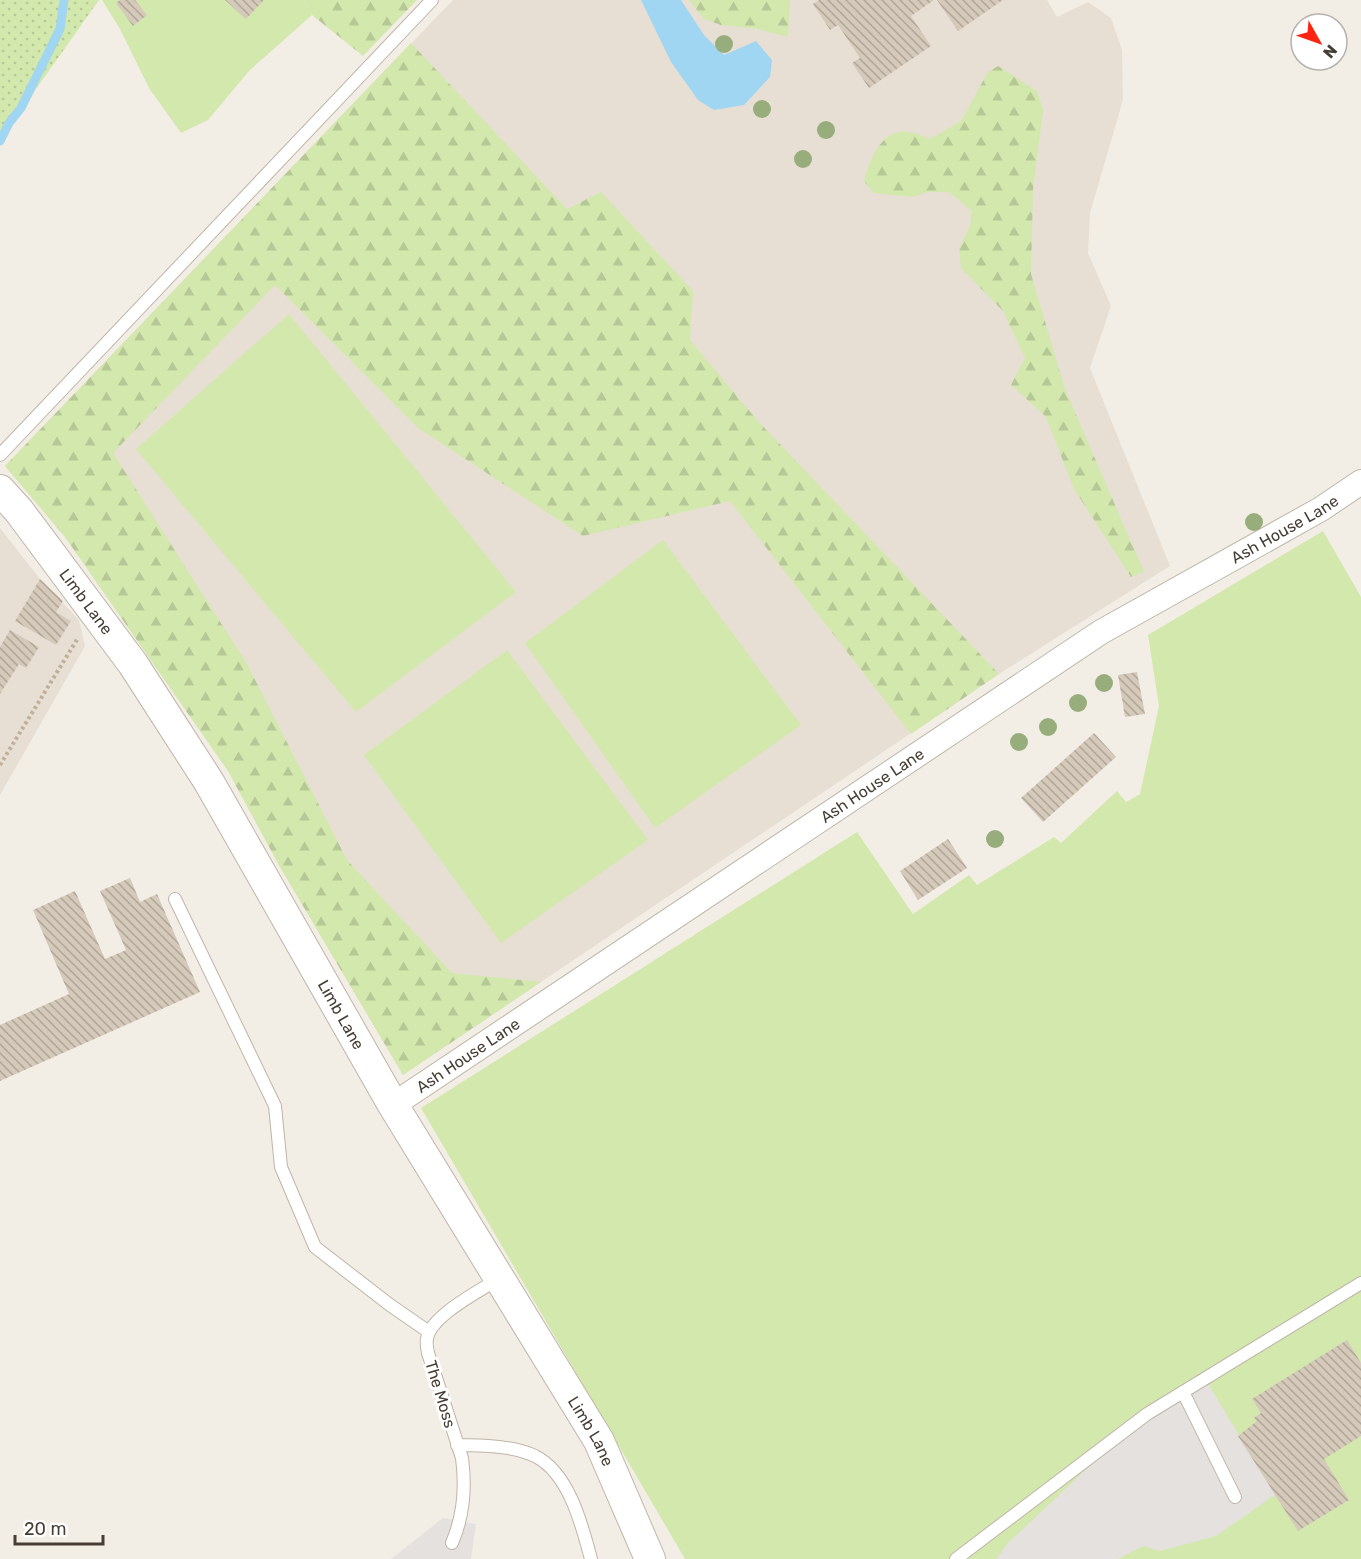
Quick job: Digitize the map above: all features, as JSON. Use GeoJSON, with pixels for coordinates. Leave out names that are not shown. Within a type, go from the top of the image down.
{"type":"FeatureCollection","features":[{"type":"Feature","properties":{"kind":"street","name":"Ash House Lane"},"geometry":{"type":"LineString","coordinates":[[393,1105],[1101,632],[1321,509],[1361,482]]}},
{"type":"Feature","properties":{"kind":"street","name":"Limb Lane"},"geometry":{"type":"LineString","coordinates":[[0,490],[20,512],[133,664],[209,782],[393,1105],[599,1441],[650,1559]]}},
{"type":"Feature","properties":{"kind":"lane"},"geometry":{"type":"LineString","coordinates":[[0,455],[432,0]]}},
{"type":"Feature","properties":{"kind":"lane"},"geometry":{"type":"LineString","coordinates":[[175,899],[275,1106],[281,1167],[315,1247],[429,1332],[446,1314],[499,1278]]}},
{"type":"Feature","properties":{"kind":"lane"},"geometry":{"type":"LineString","coordinates":[[956,1559],[1147,1414],[1361,1283]]}},
{"type":"Feature","properties":{"kind":"lane","name":"The Moss"},"geometry":{"type":"LineString","coordinates":[[429,1332],[428,1353],[463,1470],[464,1503],[452,1543]]}},
{"type":"Feature","properties":{"kind":"lane"},"geometry":{"type":"LineString","coordinates":[[1183,1392],[1235,1497]]}},
{"type":"Feature","properties":{"kind":"lane"},"geometry":{"type":"LineString","coordinates":[[457,1445],[501,1447],[535,1456],[549,1466],[564,1486],[577,1510],[591,1559]]}},
{"type":"Feature","properties":{"kind":"path"},"geometry":{"type":"LineString","coordinates":[[0,765],[95,611]]}},
{"type":"Feature","properties":{"kind":"shaded area"},"geometry":{"type":"Polygon","coordinates":[[[453,0],[1047,0],[1057,17],[1088,2],[1111,18],[1122,50],[1123,100],[1090,213],[1088,253],[1111,306],[1090,368],[1170,566],[999,674],[403,1075],[280,867],[228,771],[65,537],[5,466],[453,0]]]}},
{"type":"Feature","properties":{"kind":"shaded area"},"geometry":{"type":"Polygon","coordinates":[[[0,528],[40,579],[79,620],[85,646],[0,795],[0,528]]]}},
{"type":"Feature","properties":{"kind":"shaded area"},"geometry":{"type":"Polygon","coordinates":[[[1207,1382],[1275,1495],[1216,1536],[1160,1551],[1143,1546],[1118,1559],[996,1559],[1008,1543],[1096,1460],[1143,1423],[1207,1382]]]}},
{"type":"Feature","properties":{"kind":"shaded area"},"geometry":{"type":"Polygon","coordinates":[[[443,1518],[476,1524],[471,1559],[391,1559],[443,1518]]]}},
{"type":"Feature","properties":{"kind":"green space"},"geometry":{"type":"Polygon","coordinates":[[[0,0],[99,0],[0,140],[0,0]]]}},
{"type":"Feature","properties":{"kind":"green space"},"geometry":{"type":"Polygon","coordinates":[[[102,0],[304,0],[312,15],[249,71],[208,120],[181,133],[149,88],[120,29],[102,0]]]}},
{"type":"Feature","properties":{"kind":"green space"},"geometry":{"type":"Polygon","coordinates":[[[304,0],[417,0],[363,56],[312,15],[304,0]]]}},
{"type":"Feature","properties":{"kind":"green space"},"geometry":{"type":"Polygon","coordinates":[[[689,0],[790,0],[788,37],[757,29],[721,25],[704,19],[689,0]]]}},
{"type":"Feature","properties":{"kind":"green space"},"geometry":{"type":"Polygon","coordinates":[[[411,43],[567,209],[601,192],[693,291],[690,340],[757,420],[999,674],[911,734],[730,501],[583,536],[418,428],[275,285],[113,453],[247,664],[347,860],[452,973],[541,982],[403,1075],[280,867],[228,771],[65,537],[5,466],[411,43]]]}},
{"type":"Feature","properties":{"kind":"green space"},"geometry":{"type":"Polygon","coordinates":[[[998,66],[1037,91],[1043,110],[1033,189],[1031,274],[1065,389],[1144,572],[1131,577],[1074,489],[1046,417],[1011,385],[1025,358],[1003,311],[961,268],[959,249],[970,226],[972,211],[949,192],[928,192],[912,197],[874,193],[864,181],[873,155],[890,135],[907,132],[930,139],[961,121],[988,72],[998,66]]]}},
{"type":"Feature","properties":{"kind":"green space"},"geometry":{"type":"Polygon","coordinates":[[[289,314],[516,592],[356,712],[136,449],[289,314]]]}},
{"type":"Feature","properties":{"kind":"green space"},"geometry":{"type":"Polygon","coordinates":[[[1323,531],[1361,597],[1361,1559],[685,1559],[421,1108],[857,832],[913,914],[969,875],[977,885],[1054,837],[1061,843],[1117,791],[1126,802],[1140,794],[1159,706],[1148,635],[1323,531]]]}},
{"type":"Feature","properties":{"kind":"green space"},"geometry":{"type":"Polygon","coordinates":[[[663,540],[801,725],[655,828],[525,643],[663,540]]]}},
{"type":"Feature","properties":{"kind":"green space"},"geometry":{"type":"Polygon","coordinates":[[[507,650],[648,840],[501,943],[364,755],[507,650]]]}},
{"type":"Feature","properties":{"kind":"water"},"geometry":{"type":"Polygon","coordinates":[[[641,0],[681,0],[704,35],[724,55],[756,41],[772,60],[770,77],[744,105],[714,110],[698,100],[671,62],[641,0]]]}},
{"type":"Feature","properties":{"kind":"building"},"geometry":{"type":"Polygon","coordinates":[[[120,0],[135,0],[147,15],[133,26],[116,3],[120,0]]]}},
{"type":"Feature","properties":{"kind":"building"},"geometry":{"type":"Polygon","coordinates":[[[225,0],[264,0],[246,19],[225,0]]]}},
{"type":"Feature","properties":{"kind":"building"},"geometry":{"type":"Polygon","coordinates":[[[819,0],[934,0],[911,16],[931,46],[869,88],[852,63],[860,58],[838,25],[830,30],[813,4],[819,0]]]}},
{"type":"Feature","properties":{"kind":"building"},"geometry":{"type":"Polygon","coordinates":[[[937,0],[1003,0],[958,31],[937,0]]]}},
{"type":"Feature","properties":{"kind":"building"},"geometry":{"type":"Polygon","coordinates":[[[40,579],[63,601],[56,612],[71,621],[56,645],[15,621],[40,579]]]}},
{"type":"Feature","properties":{"kind":"building"},"geometry":{"type":"Polygon","coordinates":[[[10,630],[39,647],[26,668],[19,664],[0,694],[0,647],[10,630]]]}},
{"type":"Feature","properties":{"kind":"building"},"geometry":{"type":"Polygon","coordinates":[[[1137,672],[1145,714],[1125,717],[1118,675],[1137,672]]]}},
{"type":"Feature","properties":{"kind":"building"},"geometry":{"type":"Polygon","coordinates":[[[1094,733],[1116,757],[1043,822],[1021,798],[1094,733]]]}},
{"type":"Feature","properties":{"kind":"building"},"geometry":{"type":"Polygon","coordinates":[[[948,839],[967,868],[918,900],[900,871],[948,839]]]}},
{"type":"Feature","properties":{"kind":"building"},"geometry":{"type":"Polygon","coordinates":[[[130,878],[140,902],[157,894],[200,992],[0,1081],[0,1025],[69,994],[33,910],[75,891],[105,959],[126,950],[100,891],[130,878]]]}},
{"type":"Feature","properties":{"kind":"building"},"geometry":{"type":"Polygon","coordinates":[[[1347,1340],[1361,1363],[1361,1436],[1324,1459],[1349,1500],[1298,1531],[1238,1436],[1257,1421],[1254,1418],[1261,1413],[1252,1399],[1347,1340]]]}},
{"type":"Feature","properties":{"kind":"waterway"},"geometry":{"type":"LineString","coordinates":[[0,141],[9,123],[21,108],[60,29],[64,0]]}}]}
